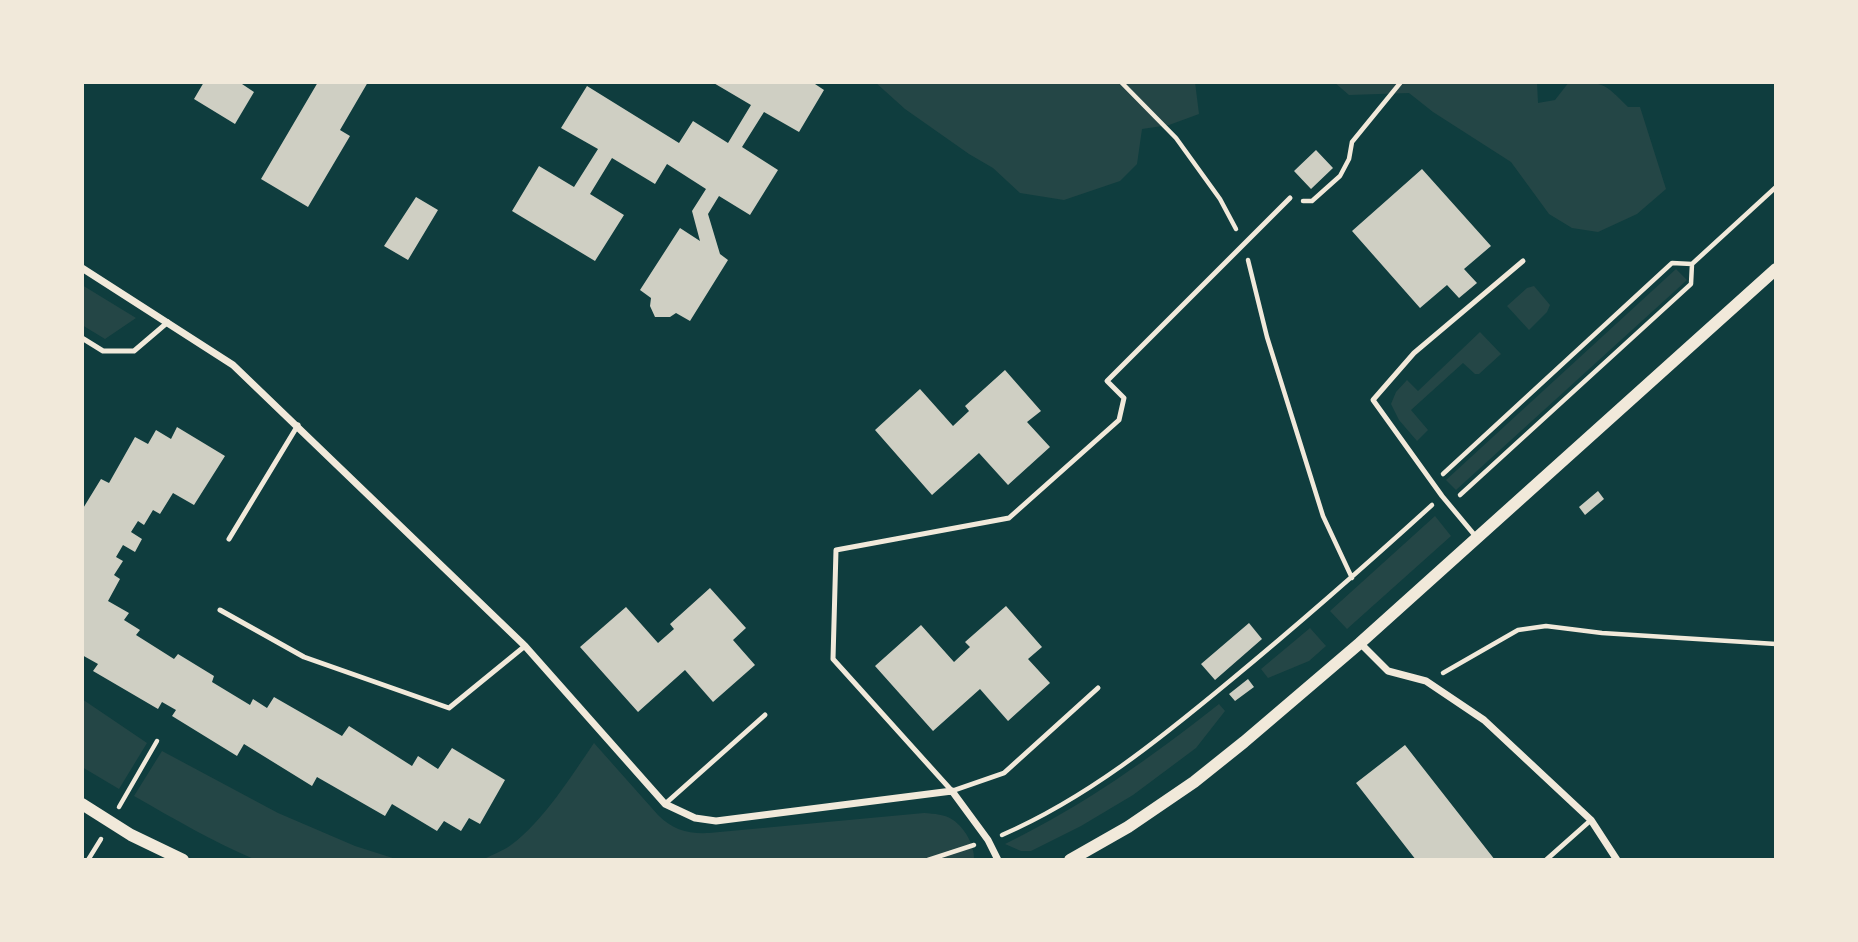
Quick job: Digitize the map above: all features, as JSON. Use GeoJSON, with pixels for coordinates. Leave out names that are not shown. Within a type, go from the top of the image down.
{"type":"FeatureCollection","features":[{"type":"Feature","properties":{"kind":"street"},"geometry":{"type":"LineString","coordinates":[[82,268],[233,365],[525,646],[665,804],[695,818],[716,821],[952,791],[988,840],[998,860]]}},
{"type":"Feature","properties":{"kind":"street"},"geometry":{"type":"LineString","coordinates":[[1070,860],[1128,827],[1194,782],[1360,643],[1776,269]]}},
{"type":"Feature","properties":{"kind":"street"},"geometry":{"type":"LineString","coordinates":[[1360,643],[1388,671],[1426,681],[1484,720],[1591,820],[1617,860]]}},
{"type":"Feature","properties":{"kind":"street"},"geometry":{"type":"LineString","coordinates":[[82,804],[162,856],[183,860]]}},
{"type":"Feature","properties":{"kind":"lane"},"geometry":{"type":"LineString","coordinates":[[1098,688],[1004,772],[952,791],[833,659],[836,550],[1009,518],[1119,421],[1124,398],[1107,381],[1290,198]]}},
{"type":"Feature","properties":{"kind":"lane"},"geometry":{"type":"LineString","coordinates":[[1477,538],[1442,496],[1373,400],[1414,353],[1523,261]]}},
{"type":"Feature","properties":{"kind":"lane"},"geometry":{"type":"LineString","coordinates":[[82,338],[103,351],[135,351],[168,322]]}},
{"type":"Feature","properties":{"kind":"lane"},"geometry":{"type":"LineString","coordinates":[[229,539],[298,425]]}},
{"type":"Feature","properties":{"kind":"lane"},"geometry":{"type":"LineString","coordinates":[[220,610],[304,657],[449,708],[525,646]]}},
{"type":"Feature","properties":{"kind":"lane"},"geometry":{"type":"LineString","coordinates":[[665,804],[765,715]]}},
{"type":"Feature","properties":{"kind":"lane"},"geometry":{"type":"LineString","coordinates":[[1546,860],[1591,820]]}},
{"type":"Feature","properties":{"kind":"path"},"geometry":{"type":"LineString","coordinates":[[1121,82],[1176,138],[1220,199],[1244,244],[1267,337],[1323,516],[1352,578]]}},
{"type":"Feature","properties":{"kind":"path"},"geometry":{"type":"LineString","coordinates":[[1290,198],[1298,202],[1312,201],[1326,191],[1340,176],[1349,159],[1353,142],[1401,82]]}},
{"type":"Feature","properties":{"kind":"path"},"geometry":{"type":"LineString","coordinates":[[1450,505],[1691,284],[1692,264],[1776,187]]}},
{"type":"Feature","properties":{"kind":"path"},"geometry":{"type":"LineString","coordinates":[[1433,483],[1672,262],[1692,264]]}},
{"type":"Feature","properties":{"kind":"path"},"geometry":{"type":"LineString","coordinates":[[928,860],[988,840],[1056,809],[1129,761],[1207,701],[1352,578],[1442,496]]}},
{"type":"Feature","properties":{"kind":"path"},"geometry":{"type":"LineString","coordinates":[[1426,681],[1458,667],[1518,630],[1546,626],[1602,633],[1776,645]]}},
{"type":"Feature","properties":{"kind":"path"},"geometry":{"type":"LineString","coordinates":[[127,793],[158,741]]}},
{"type":"Feature","properties":{"kind":"shaded area"},"geometry":{"type":"Polygon","coordinates":[[[875,82],[1195,82],[1199,114],[1169,125],[1142,129],[1137,164],[1120,181],[1064,200],[1020,193],[993,168],[905,109],[875,82]]]}},
{"type":"Feature","properties":{"kind":"shaded area"},"geometry":{"type":"Polygon","coordinates":[[[1334,82],[1537,82],[1538,103],[1555,100],[1569,82],[1597,84],[1608,89],[1628,107],[1640,107],[1666,189],[1637,214],[1598,232],[1572,228],[1549,214],[1511,162],[1433,112],[1409,93],[1349,95],[1334,82]]]}},
{"type":"Feature","properties":{"kind":"shaded area"},"geometry":{"type":"Polygon","coordinates":[[[1676,269],[1687,280],[1456,490],[1446,480],[1676,269]]]}},
{"type":"Feature","properties":{"kind":"shaded area"},"geometry":{"type":"Polygon","coordinates":[[[82,285],[136,318],[105,339],[82,325],[82,285]]]}},
{"type":"Feature","properties":{"kind":"shaded area"},"geometry":{"type":"Polygon","coordinates":[[[1534,286],[1550,305],[1547,312],[1529,330],[1507,306],[1527,288],[1534,286]]]}},
{"type":"Feature","properties":{"kind":"shaded area"},"geometry":{"type":"Polygon","coordinates":[[[1480,332],[1501,354],[1479,374],[1475,374],[1463,363],[1411,410],[1428,430],[1417,441],[1399,420],[1391,404],[1396,392],[1407,380],[1418,391],[1480,332]]]}},
{"type":"Feature","properties":{"kind":"shaded area"},"geometry":{"type":"Polygon","coordinates":[[[1435,516],[1451,536],[1347,629],[1330,611],[1435,516]]]}},
{"type":"Feature","properties":{"kind":"shaded area"},"geometry":{"type":"Polygon","coordinates":[[[1310,628],[1326,646],[1309,661],[1268,678],[1261,669],[1310,628]]]}},
{"type":"Feature","properties":{"kind":"shaded area"},"geometry":{"type":"Polygon","coordinates":[[[82,699],[147,743],[119,789],[82,767],[82,699]]]}},
{"type":"Feature","properties":{"kind":"shaded area"},"geometry":{"type":"Polygon","coordinates":[[[1219,704],[1225,711],[1196,748],[1133,795],[1081,826],[1031,851],[1021,851],[1005,844],[1063,813],[1116,780],[1219,704]]]}},
{"type":"Feature","properties":{"kind":"shaded area"},"geometry":{"type":"Polygon","coordinates":[[[594,743],[658,815],[681,830],[709,833],[924,813],[943,815],[957,823],[971,843],[974,860],[482,860],[511,845],[534,824],[594,743]]]}},
{"type":"Feature","properties":{"kind":"shaded area"},"geometry":{"type":"Polygon","coordinates":[[[162,751],[278,813],[355,846],[399,860],[256,860],[240,853],[134,796],[162,751]]]}},
{"type":"Feature","properties":{"kind":"building"},"geometry":{"type":"Polygon","coordinates":[[[204,82],[239,82],[254,92],[235,124],[194,99],[204,82]]]}},
{"type":"Feature","properties":{"kind":"building"},"geometry":{"type":"Polygon","coordinates":[[[318,82],[368,82],[340,130],[350,136],[308,207],[261,179],[318,82]]]}},
{"type":"Feature","properties":{"kind":"building"},"geometry":{"type":"Polygon","coordinates":[[[712,82],[812,82],[824,90],[799,132],[764,112],[742,147],[778,170],[750,215],[719,196],[708,214],[720,254],[728,260],[690,321],[676,313],[670,317],[655,317],[650,306],[651,298],[640,290],[680,228],[700,241],[692,211],[706,189],[667,164],[655,184],[612,158],[590,194],[624,215],[595,261],[512,211],[539,166],[574,187],[598,149],[561,128],[587,86],[679,143],[693,121],[728,143],[751,105],[712,82]]]}},
{"type":"Feature","properties":{"kind":"building"},"geometry":{"type":"Polygon","coordinates":[[[1316,150],[1333,168],[1311,189],[1294,171],[1316,150]]]}},
{"type":"Feature","properties":{"kind":"building"},"geometry":{"type":"Polygon","coordinates":[[[1422,169],[1491,246],[1464,269],[1477,283],[1459,298],[1447,285],[1420,308],[1352,231],[1422,169]]]}},
{"type":"Feature","properties":{"kind":"building"},"geometry":{"type":"Polygon","coordinates":[[[416,197],[438,210],[408,260],[384,246],[416,197]]]}},
{"type":"Feature","properties":{"kind":"building"},"geometry":{"type":"Polygon","coordinates":[[[1005,370],[1041,411],[1027,422],[1050,447],[1008,485],[979,453],[932,495],[875,430],[920,389],[953,426],[969,411],[965,406],[1005,370]]]}},
{"type":"Feature","properties":{"kind":"building"},"geometry":{"type":"Polygon","coordinates":[[[177,427],[225,456],[194,505],[173,493],[160,514],[153,510],[144,525],[138,521],[131,532],[142,539],[135,552],[123,545],[116,557],[123,561],[114,575],[120,579],[108,601],[129,613],[124,620],[140,630],[136,635],[174,659],[178,654],[214,676],[212,682],[250,705],[253,699],[267,708],[274,697],[342,736],[349,726],[412,766],[418,756],[438,769],[452,748],[505,780],[480,824],[469,818],[461,831],[444,821],[437,831],[392,804],[385,816],[317,777],[312,786],[244,744],[237,756],[172,716],[176,710],[162,702],[158,709],[93,671],[98,664],[82,655],[82,510],[101,479],[109,483],[135,437],[148,444],[156,430],[171,439],[177,427]]]}},
{"type":"Feature","properties":{"kind":"building"},"geometry":{"type":"Polygon","coordinates":[[[1598,491],[1604,499],[1585,515],[1579,507],[1598,491]]]}},
{"type":"Feature","properties":{"kind":"building"},"geometry":{"type":"Polygon","coordinates":[[[710,588],[746,628],[733,640],[755,665],[713,702],[685,670],[638,712],[580,647],[626,607],[658,643],[674,629],[670,624],[710,588]]]}},
{"type":"Feature","properties":{"kind":"building"},"geometry":{"type":"Polygon","coordinates":[[[1006,606],[1042,647],[1028,659],[1050,683],[1008,721],[980,689],[933,731],[875,666],[921,625],[954,662],[970,647],[965,642],[1006,606]]]}},
{"type":"Feature","properties":{"kind":"building"},"geometry":{"type":"Polygon","coordinates":[[[1249,623],[1262,639],[1215,680],[1201,664],[1249,623]]]}},
{"type":"Feature","properties":{"kind":"building"},"geometry":{"type":"Polygon","coordinates":[[[1248,679],[1254,687],[1235,701],[1229,694],[1248,679]]]}},
{"type":"Feature","properties":{"kind":"building"},"geometry":{"type":"Polygon","coordinates":[[[1405,745],[1495,860],[1416,860],[1356,783],[1405,745]]]}}]}
